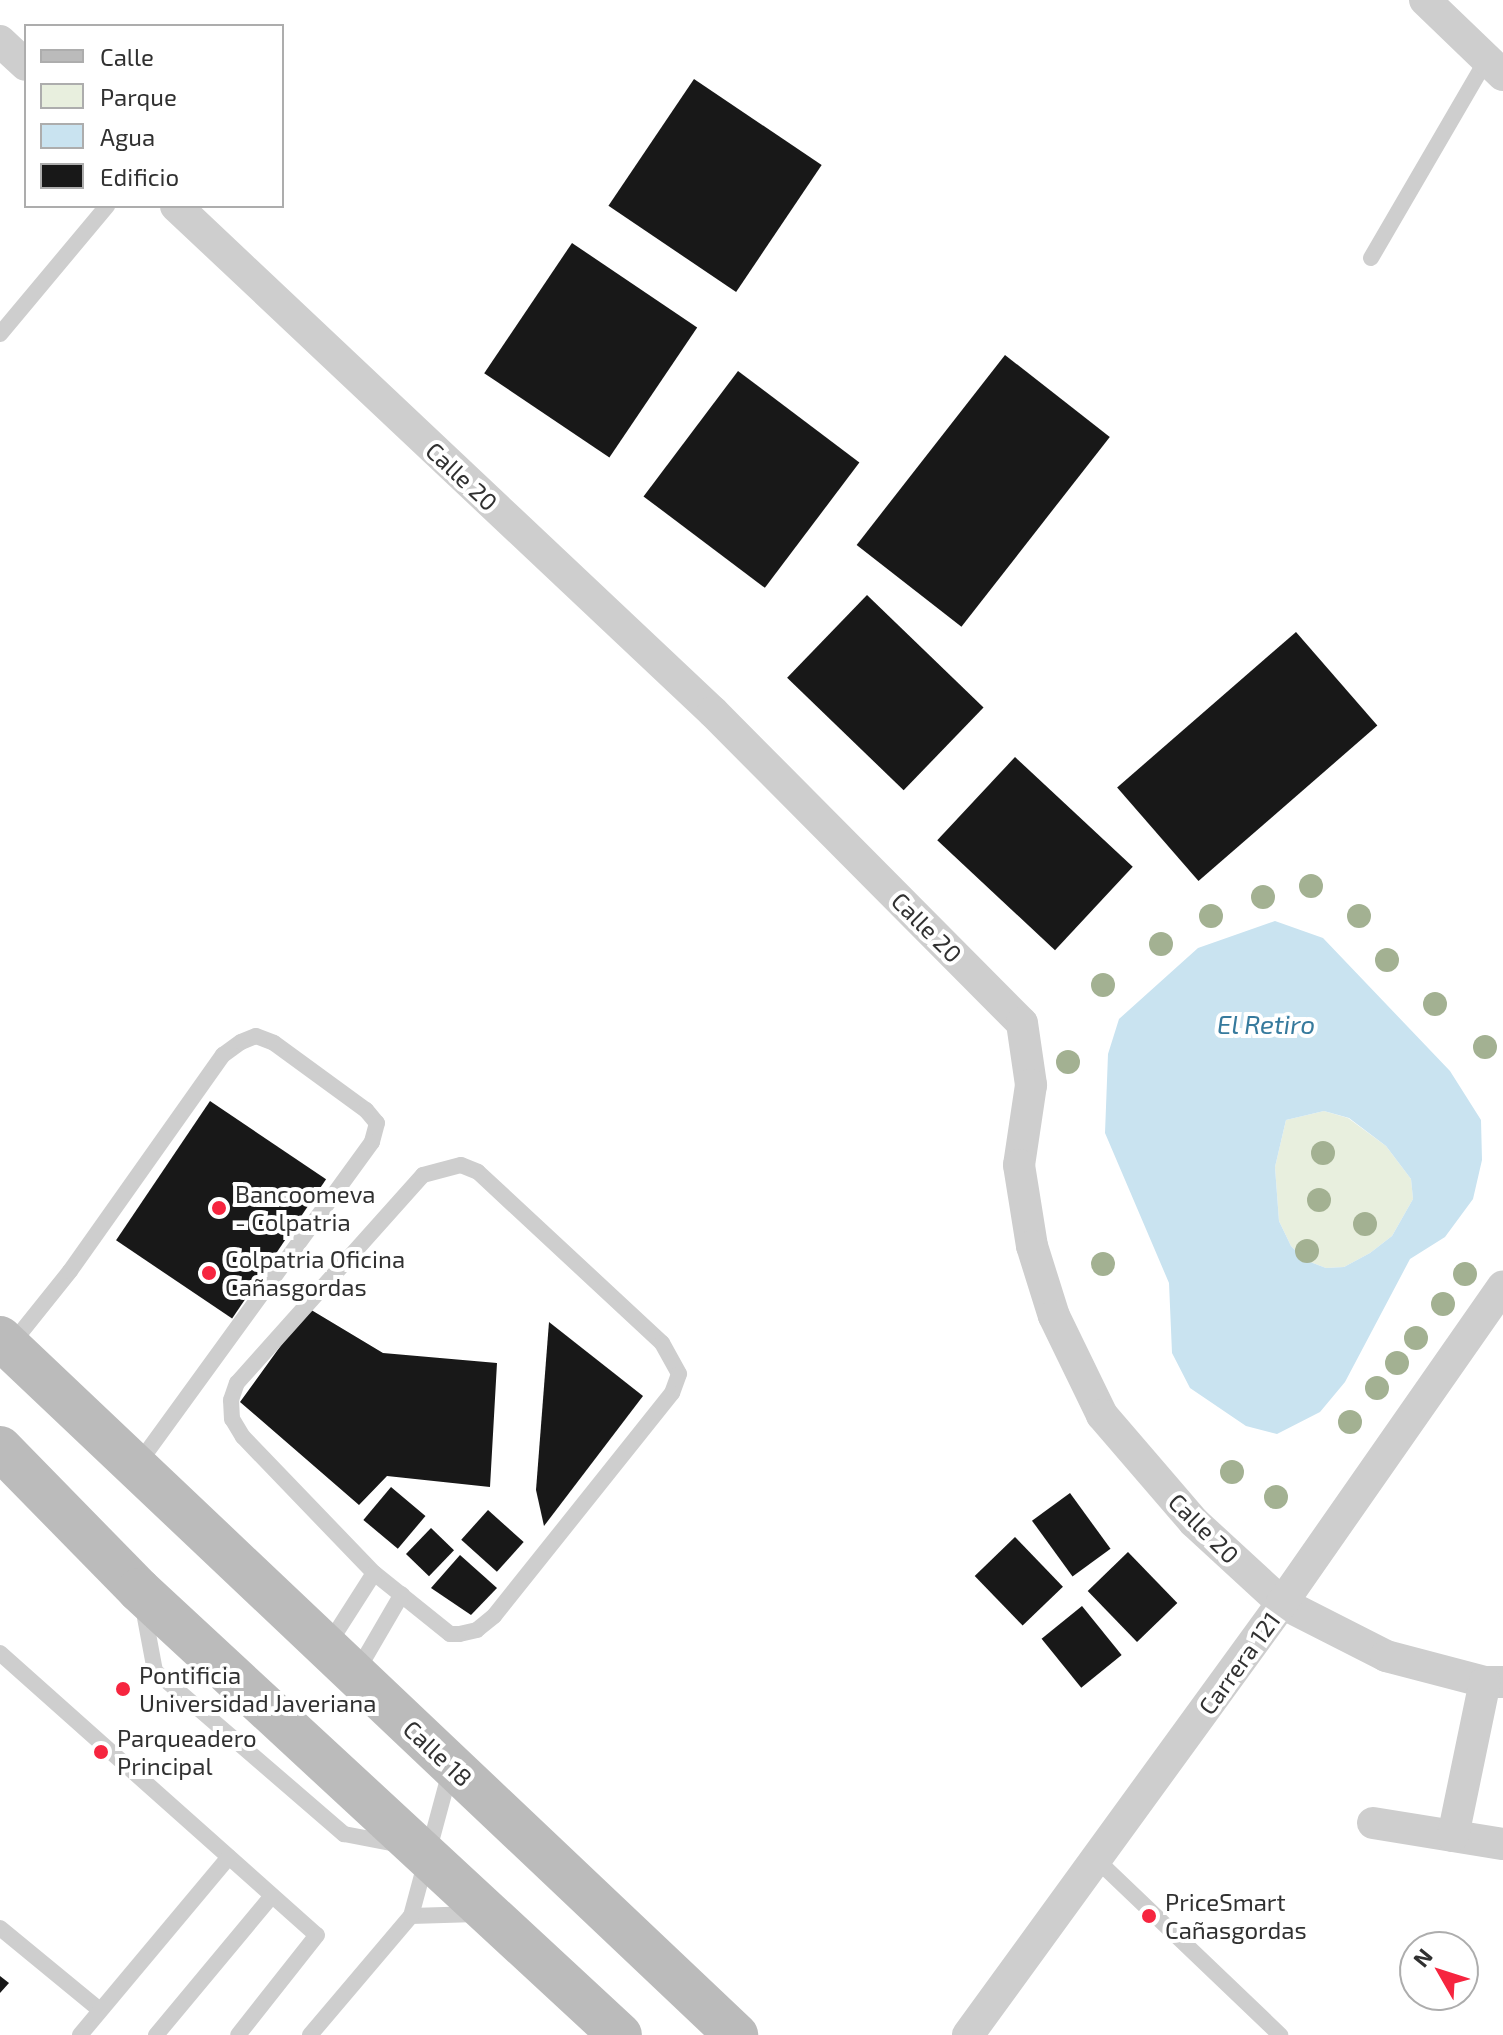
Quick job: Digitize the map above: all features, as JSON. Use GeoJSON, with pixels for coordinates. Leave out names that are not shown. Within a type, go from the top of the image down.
{"type":"FeatureCollection","features":[{"type":"Feature","properties":{"kind":"main road","name":"Calle 18"},"geometry":{"type":"LineString","coordinates":[[5,1343],[736,2035]]}},
{"type":"Feature","properties":{"kind":"main road"},"geometry":{"type":"LineString","coordinates":[[0,1448],[139,1590],[620,2035]]}},
{"type":"Feature","properties":{"kind":"street"},"geometry":{"type":"LineString","coordinates":[[1425,0],[1495,67]]}},
{"type":"Feature","properties":{"kind":"street"},"geometry":{"type":"LineString","coordinates":[[0,41],[24,63]]}},
{"type":"Feature","properties":{"kind":"street","name":"Calle 20"},"geometry":{"type":"LineString","coordinates":[[178,208],[713,712],[1022,1023],[1031,1085],[1019,1165],[1032,1246],[1054,1316],[1102,1415],[1194,1522],[1282,1603],[1386,1656],[1494,1682]]}},
{"type":"Feature","properties":{"kind":"street","name":"Carrera 121"},"geometry":{"type":"LineString","coordinates":[[968,2035],[1282,1603],[1503,1286]]}},
{"type":"Feature","properties":{"kind":"street"},"geometry":{"type":"LineString","coordinates":[[1453,1836],[1494,1682]]}},
{"type":"Feature","properties":{"kind":"street"},"geometry":{"type":"LineString","coordinates":[[1373,1823],[1503,1844]]}},
{"type":"Feature","properties":{"kind":"lane"},"geometry":{"type":"LineString","coordinates":[[1371,258],[1495,67]]}},
{"type":"Feature","properties":{"kind":"lane"},"geometry":{"type":"LineString","coordinates":[[0,334],[105,208]]}},
{"type":"Feature","properties":{"kind":"lane"},"geometry":{"type":"LineString","coordinates":[[5,1343],[223,1055],[241,1042],[256,1036],[274,1043],[366,1110],[377,1123],[372,1142],[136,1467]]}},
{"type":"Feature","properties":{"kind":"lane"},"geometry":{"type":"LineString","coordinates":[[461,1165],[478,1172],[662,1343],[679,1374],[672,1393],[477,1630],[450,1634],[402,1594],[374,1573],[243,1437],[232,1419],[231,1400],[237,1383],[423,1175],[461,1165]]}},
{"type":"Feature","properties":{"kind":"lane"},"geometry":{"type":"LineString","coordinates":[[341,1660],[374,1573]]}},
{"type":"Feature","properties":{"kind":"lane"},"geometry":{"type":"LineString","coordinates":[[341,1660],[402,1594]]}},
{"type":"Feature","properties":{"kind":"lane"},"geometry":{"type":"LineString","coordinates":[[0,1653],[317,1935],[238,2035]]}},
{"type":"Feature","properties":{"kind":"lane"},"geometry":{"type":"LineString","coordinates":[[310,2035],[411,1916],[423,1852],[452,1766]]}},
{"type":"Feature","properties":{"kind":"lane"},"geometry":{"type":"LineString","coordinates":[[80,2035],[229,1857]]}},
{"type":"Feature","properties":{"kind":"lane"},"geometry":{"type":"LineString","coordinates":[[1096,1859],[1280,2035]]}},
{"type":"Feature","properties":{"kind":"lane"},"geometry":{"type":"LineString","coordinates":[[156,2035],[272,1896]]}},
{"type":"Feature","properties":{"kind":"lane"},"geometry":{"type":"LineString","coordinates":[[411,1916],[489,1914]]}},
{"type":"Feature","properties":{"kind":"lane"},"geometry":{"type":"LineString","coordinates":[[0,1928],[100,2010]]}},
{"type":"Feature","properties":{"kind":"green space"},"geometry":{"type":"Polygon","coordinates":[[[1324,1111],[1348,1118],[1386,1146],[1411,1179],[1413,1199],[1392,1236],[1344,1267],[1326,1268],[1305,1260],[1291,1246],[1279,1221],[1275,1167],[1286,1120],[1324,1111]]]}},
{"type":"Feature","properties":{"kind":"water","name":"El Retiro"},"geometry":{"type":"Polygon","coordinates":[[[1275,921],[1323,938],[1450,1071],[1481,1120],[1482,1160],[1473,1199],[1445,1237],[1410,1259],[1345,1382],[1320,1412],[1277,1434],[1246,1426],[1190,1388],[1172,1353],[1169,1283],[1105,1133],[1108,1054],[1119,1019],[1198,948],[1275,921]],[[1324,1111],[1286,1120],[1275,1167],[1279,1221],[1291,1246],[1305,1260],[1326,1268],[1344,1267],[1392,1236],[1413,1199],[1411,1179],[1386,1146],[1349,1118],[1324,1111]]]}},
{"type":"Feature","properties":{"kind":"building"},"geometry":{"type":"Polygon","coordinates":[[[694,79],[822,165],[736,292],[608,206],[694,79]]]}},
{"type":"Feature","properties":{"kind":"building"},"geometry":{"type":"Polygon","coordinates":[[[572,243],[697,327],[609,458],[484,373],[572,243]]]}},
{"type":"Feature","properties":{"kind":"building"},"geometry":{"type":"Polygon","coordinates":[[[1005,355],[1110,437],[961,627],[857,545],[1005,355]]]}},
{"type":"Feature","properties":{"kind":"building"},"geometry":{"type":"Polygon","coordinates":[[[738,371],[859,462],[765,588],[644,496],[738,371]]]}},
{"type":"Feature","properties":{"kind":"building"},"geometry":{"type":"Polygon","coordinates":[[[867,595],[984,708],[904,790],[787,678],[867,595]]]}},
{"type":"Feature","properties":{"kind":"building"},"geometry":{"type":"Polygon","coordinates":[[[1296,632],[1377,726],[1198,881],[1117,787],[1296,632]]]}},
{"type":"Feature","properties":{"kind":"building"},"geometry":{"type":"Polygon","coordinates":[[[1015,757],[1133,867],[1055,950],[937,840],[1015,757]]]}},
{"type":"Feature","properties":{"kind":"building","name":"Bancoomeva - Colpatria"},"geometry":{"type":"Polygon","coordinates":[[[210,1101],[326,1179],[232,1319],[116,1240],[210,1101]]]}},
{"type":"Feature","properties":{"kind":"building"},"geometry":{"type":"Polygon","coordinates":[[[308,1308],[383,1353],[497,1363],[490,1487],[387,1476],[359,1505],[240,1402],[308,1308]]]}},
{"type":"Feature","properties":{"kind":"building"},"geometry":{"type":"Polygon","coordinates":[[[549,1322],[643,1396],[544,1526],[536,1490],[549,1322]]]}},
{"type":"Feature","properties":{"kind":"building"},"geometry":{"type":"Polygon","coordinates":[[[391,1487],[425,1516],[398,1549],[363,1520],[391,1487]]]}},
{"type":"Feature","properties":{"kind":"building"},"geometry":{"type":"Polygon","coordinates":[[[1070,1493],[1111,1549],[1073,1576],[1032,1521],[1070,1493]]]}},
{"type":"Feature","properties":{"kind":"building"},"geometry":{"type":"Polygon","coordinates":[[[488,1510],[524,1542],[497,1572],[461,1540],[488,1510]]]}},
{"type":"Feature","properties":{"kind":"building"},"geometry":{"type":"Polygon","coordinates":[[[431,1528],[454,1550],[429,1576],[406,1554],[431,1528]]]}},
{"type":"Feature","properties":{"kind":"building"},"geometry":{"type":"Polygon","coordinates":[[[1015,1537],[1063,1587],[1023,1626],[975,1576],[1015,1537]]]}},
{"type":"Feature","properties":{"kind":"building"},"geometry":{"type":"Polygon","coordinates":[[[1128,1552],[1177,1603],[1137,1642],[1088,1591],[1128,1552]]]}},
{"type":"Feature","properties":{"kind":"building"},"geometry":{"type":"Polygon","coordinates":[[[460,1555],[497,1588],[471,1615],[431,1588],[460,1555]]]}},
{"type":"Feature","properties":{"kind":"building"},"geometry":{"type":"Polygon","coordinates":[[[1082,1606],[1122,1655],[1081,1688],[1042,1639],[1082,1606]]]}},
{"type":"Feature","properties":{"kind":"building"},"geometry":{"type":"Polygon","coordinates":[[[0,1976],[9,1983],[0,1993],[0,1976]]]}},
{"type":"Feature","properties":{"kind":"place","name":"Bancoomeva - Colpatria"},"geometry":{"type":"Point","coordinates":[219,1208]}},
{"type":"Feature","properties":{"kind":"place","name":"Colpatria Oficina Cañasgordas"},"geometry":{"type":"Point","coordinates":[209,1273]}},
{"type":"Feature","properties":{"kind":"place","name":"Pontificia Universidad Javeriana"},"geometry":{"type":"Point","coordinates":[123,1689]}},
{"type":"Feature","properties":{"kind":"place","name":"Parqueadero Principal"},"geometry":{"type":"Point","coordinates":[101,1752]}},
{"type":"Feature","properties":{"kind":"place","name":"PriceSmart Cañasgordas"},"geometry":{"type":"Point","coordinates":[1149,1916]}}]}
